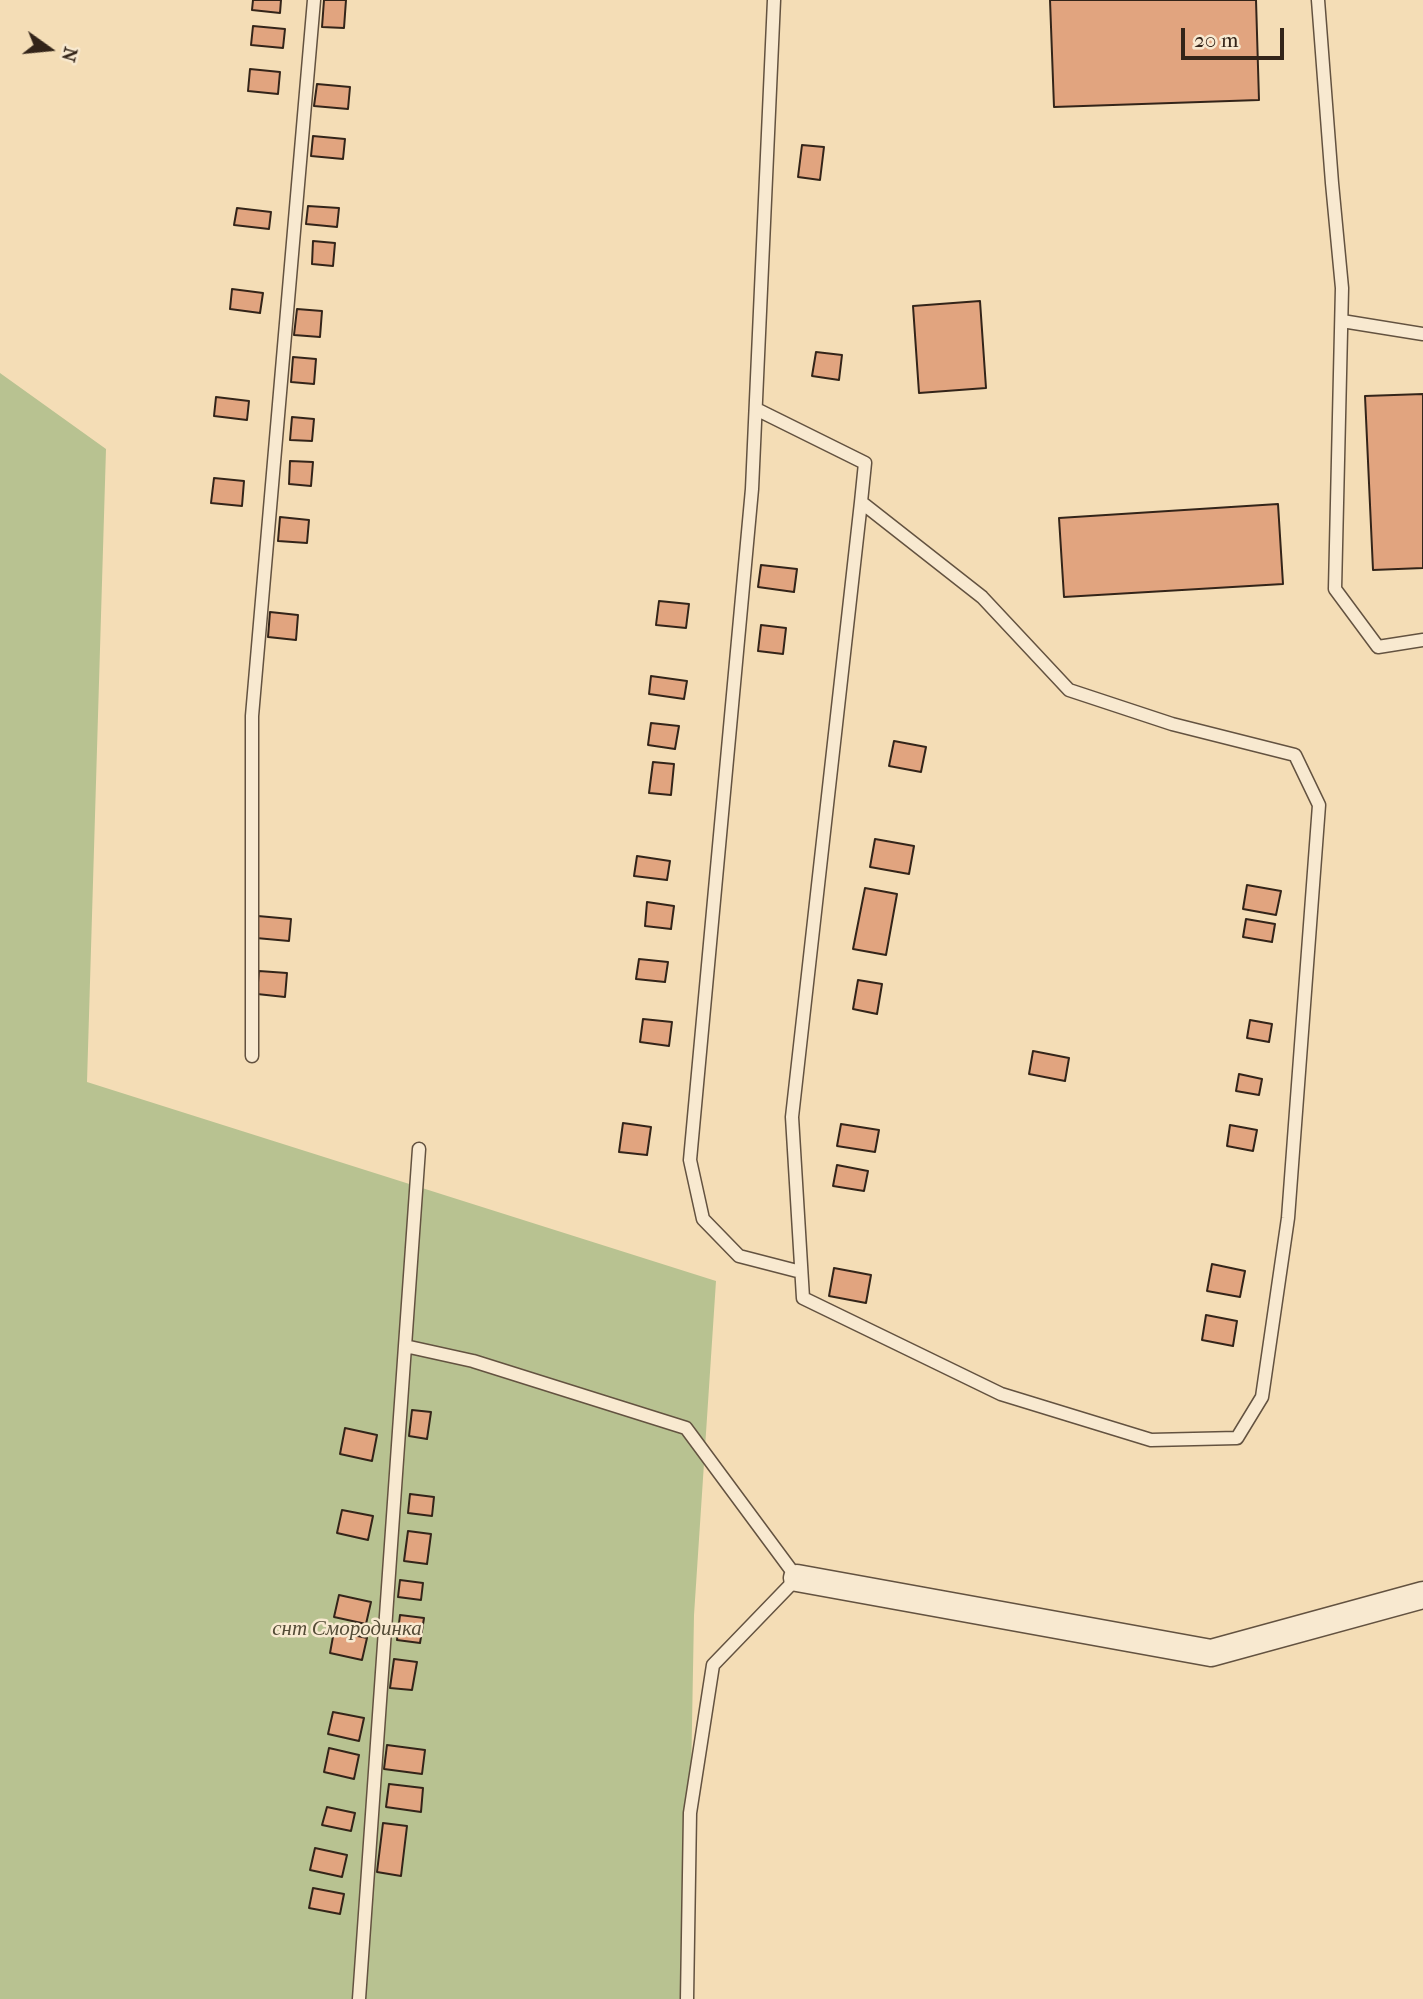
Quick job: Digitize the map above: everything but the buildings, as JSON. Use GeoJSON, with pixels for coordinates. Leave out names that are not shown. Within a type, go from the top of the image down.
{"type":"FeatureCollection","features":[{"type":"Feature","properties":{"kind":"street"},"geometry":{"type":"LineString","coordinates":[[797,1578],[1211,1653],[1423,1595]]}},
{"type":"Feature","properties":{"kind":"lane"},"geometry":{"type":"LineString","coordinates":[[252,1056],[252,716],[314,0]]}},
{"type":"Feature","properties":{"kind":"lane"},"geometry":{"type":"LineString","coordinates":[[774,0],[752,489],[690,1160],[702,1219],[739,1256],[801,1272]]}},
{"type":"Feature","properties":{"kind":"lane"},"geometry":{"type":"LineString","coordinates":[[1318,0],[1342,288],[1335,589],[1378,647],[1423,640]]}},
{"type":"Feature","properties":{"kind":"lane"},"geometry":{"type":"LineString","coordinates":[[1342,321],[1423,334]]}},
{"type":"Feature","properties":{"kind":"lane"},"geometry":{"type":"LineString","coordinates":[[756,410],[865,463],[792,1117],[803,1298],[1001,1394],[1151,1440],[1237,1438],[1262,1396],[1289,1217],[1319,805],[1295,755],[1172,724],[1069,690],[982,597],[861,502]]}},
{"type":"Feature","properties":{"kind":"lane"},"geometry":{"type":"LineString","coordinates":[[359,1999],[419,1149]]}},
{"type":"Feature","properties":{"kind":"lane"},"geometry":{"type":"LineString","coordinates":[[405,1346],[473,1360],[686,1428],[797,1578],[713,1665],[690,1813],[687,1999]]}},
{"type":"Feature","properties":{"kind":"green space","name":"снт Смородинка"},"geometry":{"type":"Polygon","coordinates":[[[0,373],[106,449],[87,1082],[716,1281],[694,1615],[687,1999],[0,1999],[0,373]]]}}]}
